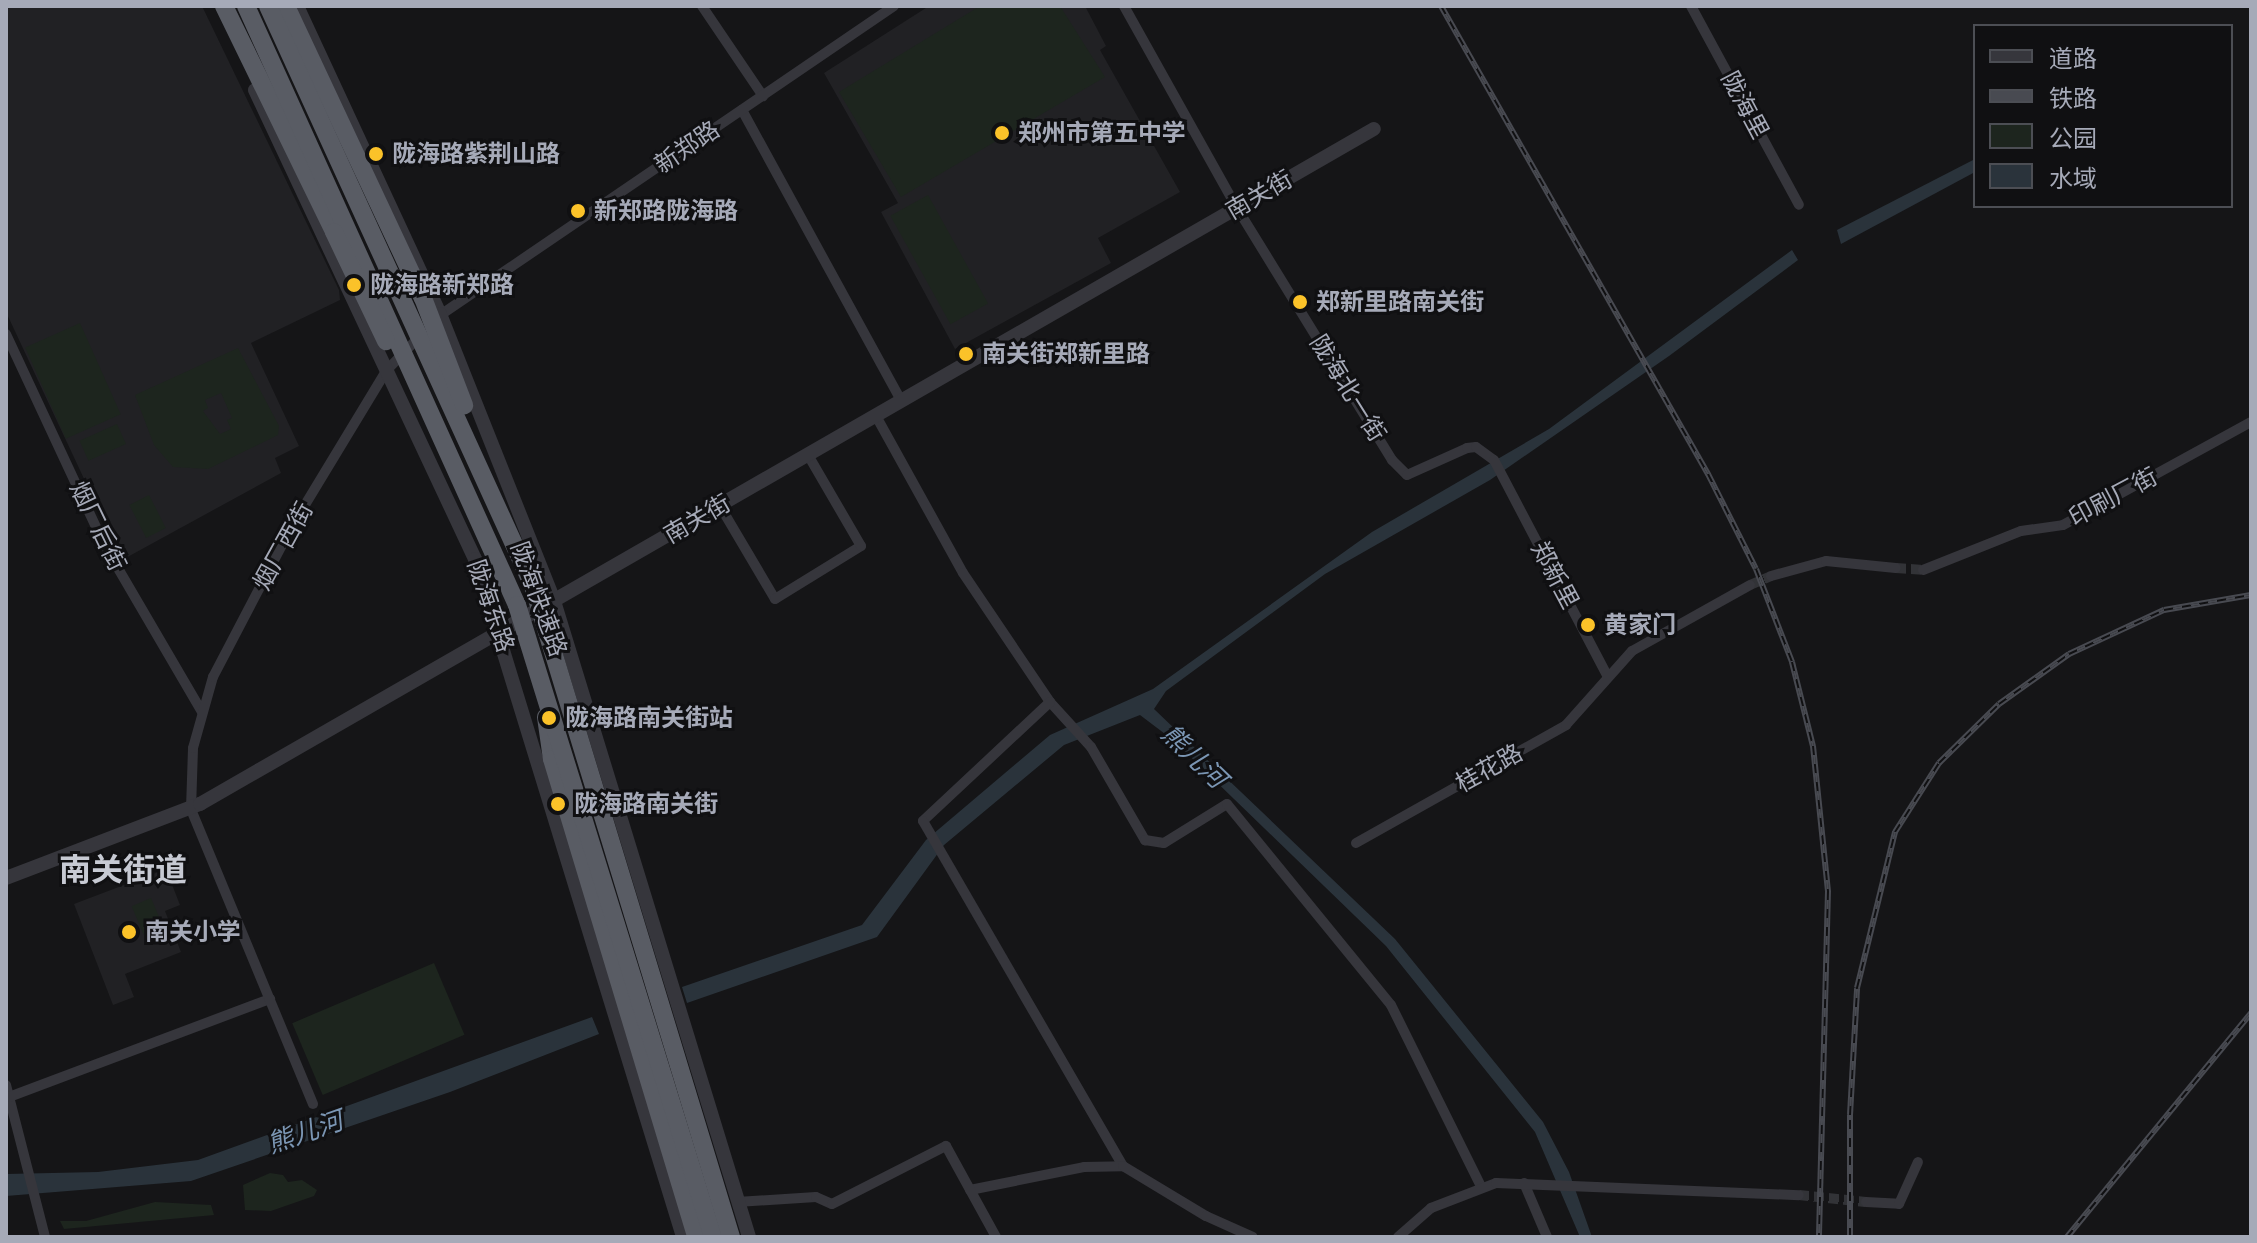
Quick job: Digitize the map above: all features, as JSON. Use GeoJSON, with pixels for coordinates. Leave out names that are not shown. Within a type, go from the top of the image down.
{"type":"FeatureCollection","features":[{"type":"Feature","properties":{"kind":"highway"},"geometry":{"type":"LineString","coordinates":[[224,6],[434,441],[469,493]]}},
{"type":"Feature","properties":{"kind":"highway","name":"陇海快速路"},"geometry":{"type":"LineString","coordinates":[[246,6],[469,493],[539,667],[713,1237]]}},
{"type":"Feature","properties":{"kind":"highway","name":"陇海快速路"},"geometry":{"type":"LineString","coordinates":[[268,6],[490,484],[560,665],[731,1237]]}},
{"type":"Feature","properties":{"kind":"highway"},"geometry":{"type":"LineString","coordinates":[[286,6],[437,329],[490,484]]}},
{"type":"Feature","properties":{"kind":"highway"},"geometry":{"type":"LineString","coordinates":[[539,667],[552,759],[696,1237]]}},
{"type":"Feature","properties":{"kind":"street","name":"陇海东路"},"geometry":{"type":"LineString","coordinates":[[216,6],[464,532],[500,632],[683,1237]]}},
{"type":"Feature","properties":{"kind":"street"},"geometry":{"type":"LineString","coordinates":[[297,6],[440,314],[554,601],[749,1237]]}},
{"type":"Feature","properties":{"kind":"street"},"geometry":{"type":"LineString","coordinates":[[702,6],[763,96]]}},
{"type":"Feature","properties":{"kind":"street","name":"陇海北一街"},"geometry":{"type":"LineString","coordinates":[[1124,6],[1237,208],[1400,470],[1413,475],[1467,448],[1476,447],[1494,460]]}},
{"type":"Feature","properties":{"kind":"street","name":"陇海里"},"geometry":{"type":"LineString","coordinates":[[1691,6],[1799,205]]}},
{"type":"Feature","properties":{"kind":"street","name":"新郑路"},"geometry":{"type":"LineString","coordinates":[[440,314],[763,96],[887,8]]}},
{"type":"Feature","properties":{"kind":"street"},"geometry":{"type":"LineString","coordinates":[[742,110],[901,401]]}},
{"type":"Feature","properties":{"kind":"street","name":"南关街"},"geometry":{"type":"LineString","coordinates":[[6,878],[191,809],[1374,129]]}},
{"type":"Feature","properties":{"kind":"street","name":"烟厂西街"},"geometry":{"type":"LineString","coordinates":[[191,809],[193,748],[213,677],[291,528],[386,371],[440,314]]}},
{"type":"Feature","properties":{"kind":"street","name":"烟厂后街"},"geometry":{"type":"LineString","coordinates":[[7,333],[105,546],[202,712]]}},
{"type":"Feature","properties":{"kind":"street"},"geometry":{"type":"LineString","coordinates":[[876,416],[963,573],[1050,702],[1091,747],[1136,827],[1153,844],[1164,843],[1227,804],[1391,1005],[1481,1186]]}},
{"type":"Feature","properties":{"kind":"street","name":"印刷厂街"},"geometry":{"type":"LineString","coordinates":[[1923,570],[2021,531],[2063,525],[2251,422]]}},
{"type":"Feature","properties":{"kind":"street"},"geometry":{"type":"LineString","coordinates":[[720,506],[775,599],[861,546],[808,455]]}},
{"type":"Feature","properties":{"kind":"street","name":"郑新里"},"geometry":{"type":"LineString","coordinates":[[1494,460],[1607,675]]}},
{"type":"Feature","properties":{"kind":"street"},"geometry":{"type":"LineString","coordinates":[[1771,576],[1826,561],[1896,568]]}},
{"type":"Feature","properties":{"kind":"street"},"geometry":{"type":"LineString","coordinates":[[1607,675],[1652,636],[1750,585]]}},
{"type":"Feature","properties":{"kind":"street","name":"桂花路"},"geometry":{"type":"LineString","coordinates":[[1356,843],[1566,725],[1607,675]]}},
{"type":"Feature","properties":{"kind":"street"},"geometry":{"type":"LineString","coordinates":[[1050,702],[923,821],[1123,1166],[1206,1216],[1253,1237]]}},
{"type":"Feature","properties":{"kind":"street"},"geometry":{"type":"LineString","coordinates":[[191,809],[313,1104]]}},
{"type":"Feature","properties":{"kind":"street"},"geometry":{"type":"LineString","coordinates":[[9,1097],[270,999]]}},
{"type":"Feature","properties":{"kind":"street"},"geometry":{"type":"LineString","coordinates":[[6,1085],[34,1206],[45,1237]]}},
{"type":"Feature","properties":{"kind":"street"},"geometry":{"type":"LineString","coordinates":[[737,1202],[816,1197],[832,1204],[946,1146],[996,1237]]}},
{"type":"Feature","properties":{"kind":"street"},"geometry":{"type":"LineString","coordinates":[[1866,1202],[1899,1204],[1918,1162]]}},
{"type":"Feature","properties":{"kind":"street"},"geometry":{"type":"LineString","coordinates":[[970,1190],[1084,1167],[1123,1166]]}},
{"type":"Feature","properties":{"kind":"street"},"geometry":{"type":"LineString","coordinates":[[1524,1183],[1547,1237]]}},
{"type":"Feature","properties":{"kind":"street"},"geometry":{"type":"LineString","coordinates":[[1398,1237],[1431,1208],[1481,1186],[1524,1183],[1580,1188],[1799,1195]]}},
{"type":"Feature","properties":{"kind":"shaded area"},"geometry":{"type":"Polygon","coordinates":[[[6,6],[202,6],[339,290],[340,300],[251,343],[299,446],[275,458],[281,473],[122,560],[6,312],[6,6]]]}},
{"type":"Feature","properties":{"kind":"shaded area","name":"郑州市第五中学"},"geometry":{"type":"Polygon","coordinates":[[[929,6],[1085,6],[1106,46],[1100,50],[1180,192],[1098,238],[1111,263],[955,349],[881,212],[898,203],[824,73],[929,6]]]}},
{"type":"Feature","properties":{"kind":"shaded area","name":"南关小学"},"geometry":{"type":"Polygon","coordinates":[[[166,869],[180,905],[165,911],[181,952],[125,974],[134,997],[113,1005],[74,904],[166,869]]]}},
{"type":"Feature","properties":{"kind":"green space"},"geometry":{"type":"Polygon","coordinates":[[[980,6],[1060,6],[1105,77],[901,197],[839,92],[980,6]]]}},
{"type":"Feature","properties":{"kind":"green space"},"geometry":{"type":"Polygon","coordinates":[[[928,195],[988,303],[951,324],[890,216],[928,195]]]}},
{"type":"Feature","properties":{"kind":"green space"},"geometry":{"type":"Polygon","coordinates":[[[80,323],[121,414],[66,439],[25,347],[80,323]]]}},
{"type":"Feature","properties":{"kind":"green space"},"geometry":{"type":"Polygon","coordinates":[[[238,348],[279,426],[278,435],[208,469],[173,467],[154,445],[135,395],[238,348]],[[221,393],[205,400],[208,408],[203,411],[220,434],[231,429],[227,420],[232,418],[221,393]]]}},
{"type":"Feature","properties":{"kind":"green space"},"geometry":{"type":"Polygon","coordinates":[[[117,424],[126,444],[88,461],[80,441],[117,424]]]}},
{"type":"Feature","properties":{"kind":"green space"},"geometry":{"type":"Polygon","coordinates":[[[149,495],[166,528],[146,538],[129,505],[149,495]]]}},
{"type":"Feature","properties":{"kind":"green space"},"geometry":{"type":"Polygon","coordinates":[[[151,898],[167,936],[148,944],[132,906],[151,898]]]}},
{"type":"Feature","properties":{"kind":"green space"},"geometry":{"type":"Polygon","coordinates":[[[434,963],[464,1035],[323,1095],[292,1023],[434,963]]]}},
{"type":"Feature","properties":{"kind":"green space"},"geometry":{"type":"Polygon","coordinates":[[[270,1173],[283,1175],[288,1182],[302,1180],[317,1190],[314,1196],[271,1211],[245,1210],[243,1185],[270,1173]]]}},
{"type":"Feature","properties":{"kind":"green space"},"geometry":{"type":"Polygon","coordinates":[[[155,1202],[211,1205],[214,1215],[64,1229],[60,1221],[86,1221],[155,1202]]]}},
{"type":"Feature","properties":{"kind":"water"},"geometry":{"type":"Polygon","coordinates":[[[1973,160],[1973,173],[1841,244],[1837,230],[1973,160]]]}},
{"type":"Feature","properties":{"kind":"water","name":"熊儿河"},"geometry":{"type":"Polygon","coordinates":[[[1792,250],[1798,260],[1669,356],[1490,480],[1325,574],[1166,691],[1154,709],[1395,939],[1543,1122],[1569,1172],[1592,1237],[1580,1237],[1535,1132],[1386,946],[1173,740],[1140,715],[1064,745],[944,845],[877,937],[687,1003],[682,987],[862,925],[926,840],[1050,735],[1153,689],[1372,532],[1549,429],[1792,250]]]}},
{"type":"Feature","properties":{"kind":"water","name":"熊儿河"},"geometry":{"type":"Polygon","coordinates":[[[592,1017],[599,1034],[450,1092],[191,1181],[6,1196],[6,1174],[98,1172],[198,1160],[592,1017]]]}},
{"type":"Feature","properties":{"kind":"tunnel"},"geometry":{"type":"LineString","coordinates":[[1896,568],[1923,570]]}},
{"type":"Feature","properties":{"kind":"tunnel"},"geometry":{"type":"LineString","coordinates":[[1750,585],[1771,576]]}},
{"type":"Feature","properties":{"kind":"tunnel"},"geometry":{"type":"LineString","coordinates":[[1799,1195],[1866,1202]]}},
{"type":"Feature","properties":{"kind":"railway"},"geometry":{"type":"LineString","coordinates":[[1441,6],[1708,474],[1756,569],[1792,662],[1813,746],[1828,891],[1819,1237]]}},
{"type":"Feature","properties":{"kind":"railway"},"geometry":{"type":"LineString","coordinates":[[1850,1237],[1850,1115],[1857,988],[1895,832],[1939,763],[1999,704],[2069,654],[2164,610],[2251,595]]}},
{"type":"Feature","properties":{"kind":"railway"},"geometry":{"type":"LineString","coordinates":[[2067,1237],[2251,1013]]}},
{"type":"Feature","properties":{"kind":"place","name":"郑州市第五中学"},"geometry":{"type":"Point","coordinates":[1002,133]}},
{"type":"Feature","properties":{"kind":"place","name":"陇海路紫荆山路"},"geometry":{"type":"Point","coordinates":[376,154]}},
{"type":"Feature","properties":{"kind":"place","name":"新郑路陇海路"},"geometry":{"type":"Point","coordinates":[578,211]}},
{"type":"Feature","properties":{"kind":"place","name":"陇海路新郑路"},"geometry":{"type":"Point","coordinates":[354,285]}},
{"type":"Feature","properties":{"kind":"place","name":"郑新里路南关街"},"geometry":{"type":"Point","coordinates":[1300,302]}},
{"type":"Feature","properties":{"kind":"place","name":"南关街郑新里路"},"geometry":{"type":"Point","coordinates":[966,354]}},
{"type":"Feature","properties":{"kind":"place","name":"黄家门"},"geometry":{"type":"Point","coordinates":[1588,625]}},
{"type":"Feature","properties":{"kind":"place","name":"陇海路南关街站"},"geometry":{"type":"Point","coordinates":[549,718]}},
{"type":"Feature","properties":{"kind":"place","name":"陇海路南关街"},"geometry":{"type":"Point","coordinates":[558,804]}},
{"type":"Feature","properties":{"kind":"place","name":"南关小学"},"geometry":{"type":"Point","coordinates":[129,932]}},
{"type":"Feature","properties":{"kind":"district","name":"南关街道"},"geometry":{"type":"Point","coordinates":[123,870]}}]}
